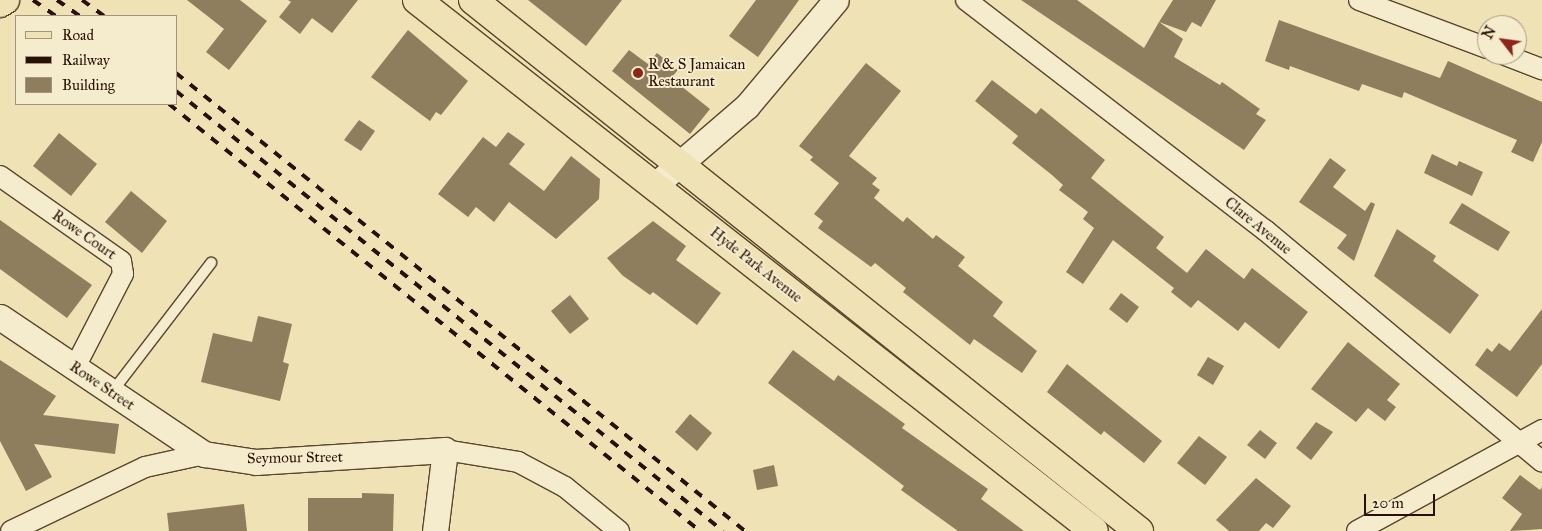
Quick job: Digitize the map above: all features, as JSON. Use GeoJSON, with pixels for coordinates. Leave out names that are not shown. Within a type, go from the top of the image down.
{"type":"FeatureCollection","features":[{"type":"Feature","properties":{"kind":"main road"},"geometry":{"type":"LineString","coordinates":[[0,3],[5,0]]}},
{"type":"Feature","properties":{"kind":"main road","name":"Hyde Park Avenue"},"geometry":{"type":"LineString","coordinates":[[416,0],[655,185],[1094,531]]}},
{"type":"Feature","properties":{"kind":"main road","name":"Hyde Park Avenue"},"geometry":{"type":"LineString","coordinates":[[473,0],[1139,531]]}},
{"type":"Feature","properties":{"kind":"street"},"geometry":{"type":"LineString","coordinates":[[655,185],[747,106],[836,0]]}},
{"type":"Feature","properties":{"kind":"street","name":"Clare Avenue"},"geometry":{"type":"LineString","coordinates":[[966,0],[1265,230],[1518,444],[1542,462]]}},
{"type":"Feature","properties":{"kind":"street"},"geometry":{"type":"LineString","coordinates":[[1359,0],[1477,44]]}},
{"type":"Feature","properties":{"kind":"street"},"geometry":{"type":"LineString","coordinates":[[1527,63],[1542,69]]}},
{"type":"Feature","properties":{"kind":"street","name":"Rowe Court"},"geometry":{"type":"LineString","coordinates":[[0,176],[120,261],[122,274],[75,368]]}},
{"type":"Feature","properties":{"kind":"street","name":"Rowe Street"},"geometry":{"type":"LineString","coordinates":[[0,317],[204,454]]}},
{"type":"Feature","properties":{"kind":"street"},"geometry":{"type":"LineString","coordinates":[[1357,531],[1542,430]]}},
{"type":"Feature","properties":{"kind":"street"},"geometry":{"type":"LineString","coordinates":[[435,531],[445,450],[498,456],[518,462],[565,487],[619,531]]}},
{"type":"Feature","properties":{"kind":"street","name":"Seymour Street"},"geometry":{"type":"LineString","coordinates":[[11,531],[145,467],[204,454],[256,462],[445,450]]}},
{"type":"Feature","properties":{"kind":"lane"},"geometry":{"type":"LineString","coordinates":[[112,392],[211,263]]}},
{"type":"Feature","properties":{"kind":"building"},"geometry":{"type":"Polygon","coordinates":[[[187,0],[240,0],[267,21],[229,70],[206,52],[224,29],[187,0]]]}},
{"type":"Feature","properties":{"kind":"building"},"geometry":{"type":"Polygon","coordinates":[[[288,0],[358,0],[332,33],[312,18],[300,34],[279,17],[291,2],[288,0]]]}},
{"type":"Feature","properties":{"kind":"building"},"geometry":{"type":"Polygon","coordinates":[[[528,0],[622,0],[586,46],[528,0]]]}},
{"type":"Feature","properties":{"kind":"building"},"geometry":{"type":"Polygon","coordinates":[[[756,0],[799,0],[758,57],[729,36],[756,0]]]}},
{"type":"Feature","properties":{"kind":"building"},"geometry":{"type":"Polygon","coordinates":[[[1021,0],[1077,0],[1144,48],[1159,22],[1183,39],[1174,57],[1220,85],[1222,82],[1260,109],[1256,114],[1266,120],[1244,150],[1021,0]]]}},
{"type":"Feature","properties":{"kind":"building"},"geometry":{"type":"Polygon","coordinates":[[[1173,0],[1216,0],[1201,27],[1192,22],[1186,32],[1159,22],[1173,0]]]}},
{"type":"Feature","properties":{"kind":"building"},"geometry":{"type":"Polygon","coordinates":[[[1279,20],[1440,78],[1448,61],[1542,102],[1542,142],[1533,162],[1511,152],[1517,140],[1404,92],[1402,98],[1362,84],[1359,91],[1290,66],[1289,70],[1265,61],[1279,20]]]}},
{"type":"Feature","properties":{"kind":"building"},"geometry":{"type":"Polygon","coordinates":[[[408,30],[468,81],[441,115],[436,112],[430,121],[371,77],[408,30]]]}},
{"type":"Feature","properties":{"kind":"building"},"geometry":{"type":"Polygon","coordinates":[[[629,50],[648,64],[657,53],[678,70],[671,78],[710,109],[690,134],[612,71],[629,50]]]}},
{"type":"Feature","properties":{"kind":"building"},"geometry":{"type":"Polygon","coordinates":[[[866,63],[901,91],[849,156],[877,178],[872,184],[880,190],[874,198],[903,222],[907,217],[933,239],[936,235],[965,257],[958,266],[1003,302],[993,316],[1037,351],[1022,373],[974,339],[970,345],[903,292],[906,288],[875,263],[871,267],[818,228],[823,221],[814,214],[839,183],[810,160],[813,157],[799,146],[866,63]]]}},
{"type":"Feature","properties":{"kind":"building"},"geometry":{"type":"Polygon","coordinates":[[[992,80],[1036,114],[1041,108],[1105,160],[1091,178],[1164,237],[1156,248],[1187,273],[1206,249],[1244,279],[1252,268],[1308,312],[1279,349],[1245,322],[1238,331],[1198,300],[1191,308],[1171,292],[1174,288],[1113,240],[1083,284],[1066,272],[1094,228],[1083,219],[1088,212],[1059,190],[1063,185],[1012,143],[1018,136],[975,101],[992,80]]]}},
{"type":"Feature","properties":{"kind":"building"},"geometry":{"type":"Polygon","coordinates":[[[359,120],[375,131],[361,151],[344,140],[359,120]]]}},
{"type":"Feature","properties":{"kind":"building"},"geometry":{"type":"Polygon","coordinates":[[[508,132],[525,144],[509,164],[544,191],[571,156],[600,179],[599,199],[556,239],[509,202],[494,222],[476,207],[468,217],[438,194],[483,137],[496,147],[508,132]]]}},
{"type":"Feature","properties":{"kind":"building"},"geometry":{"type":"Polygon","coordinates":[[[59,133],[97,164],[71,196],[33,166],[59,133]]]}},
{"type":"Feature","properties":{"kind":"building"},"geometry":{"type":"Polygon","coordinates":[[[1432,154],[1457,166],[1459,161],[1483,172],[1472,196],[1424,173],[1432,154]]]}},
{"type":"Feature","properties":{"kind":"building"},"geometry":{"type":"Polygon","coordinates":[[[1330,158],[1346,170],[1333,187],[1365,211],[1371,202],[1375,204],[1354,261],[1337,248],[1347,235],[1299,202],[1330,158]]]}},
{"type":"Feature","properties":{"kind":"building"},"geometry":{"type":"Polygon","coordinates":[[[131,191],[167,221],[142,253],[105,222],[131,191]]]}},
{"type":"Feature","properties":{"kind":"building"},"geometry":{"type":"Polygon","coordinates":[[[1462,203],[1510,232],[1498,251],[1449,223],[1462,203]]]}},
{"type":"Feature","properties":{"kind":"building"},"geometry":{"type":"Polygon","coordinates":[[[0,220],[92,285],[67,318],[0,269],[0,220]]]}},
{"type":"Feature","properties":{"kind":"building"},"geometry":{"type":"Polygon","coordinates":[[[653,221],[686,246],[676,260],[721,293],[697,325],[653,292],[650,295],[622,275],[607,258],[653,221]]]}},
{"type":"Feature","properties":{"kind":"building"},"geometry":{"type":"Polygon","coordinates":[[[1397,229],[1436,256],[1433,261],[1479,295],[1450,334],[1374,276],[1397,229]]]}},
{"type":"Feature","properties":{"kind":"building"},"geometry":{"type":"Polygon","coordinates":[[[1121,293],[1139,307],[1127,323],[1109,309],[1121,293]]]}},
{"type":"Feature","properties":{"kind":"building"},"geometry":{"type":"Polygon","coordinates":[[[570,295],[589,319],[570,334],[551,311],[570,295]]]}},
{"type":"Feature","properties":{"kind":"building"},"geometry":{"type":"Polygon","coordinates":[[[1542,309],[1542,364],[1517,397],[1475,365],[1487,348],[1492,352],[1499,343],[1510,351],[1542,309]]]}},
{"type":"Feature","properties":{"kind":"building"},"geometry":{"type":"Polygon","coordinates":[[[258,316],[292,324],[283,362],[289,364],[280,401],[201,382],[213,333],[252,342],[258,316]]]}},
{"type":"Feature","properties":{"kind":"building"},"geometry":{"type":"Polygon","coordinates":[[[1348,342],[1400,384],[1387,400],[1396,407],[1385,421],[1368,408],[1356,422],[1311,389],[1348,342]]]}},
{"type":"Feature","properties":{"kind":"building"},"geometry":{"type":"Polygon","coordinates":[[[793,350],[834,381],[838,375],[905,424],[902,428],[988,489],[981,499],[1024,531],[958,531],[901,490],[904,486],[768,383],[793,350]]]}},
{"type":"Feature","properties":{"kind":"building"},"geometry":{"type":"Polygon","coordinates":[[[1208,357],[1224,366],[1213,385],[1197,375],[1208,357]]]}},
{"type":"Feature","properties":{"kind":"building"},"geometry":{"type":"Polygon","coordinates":[[[0,360],[56,396],[43,415],[119,424],[115,454],[34,444],[52,477],[26,491],[0,441],[0,360]]]}},
{"type":"Feature","properties":{"kind":"building"},"geometry":{"type":"Polygon","coordinates":[[[1067,364],[1162,441],[1144,463],[1104,431],[1101,435],[1047,392],[1067,364]]]}},
{"type":"Feature","properties":{"kind":"building"},"geometry":{"type":"Polygon","coordinates":[[[690,414],[712,433],[697,451],[675,432],[690,414]]]}},
{"type":"Feature","properties":{"kind":"building"},"geometry":{"type":"Polygon","coordinates":[[[1316,422],[1333,432],[1311,460],[1296,448],[1316,422]]]}},
{"type":"Feature","properties":{"kind":"building"},"geometry":{"type":"Polygon","coordinates":[[[1260,430],[1277,443],[1265,459],[1247,445],[1260,430]]]}},
{"type":"Feature","properties":{"kind":"building"},"geometry":{"type":"Polygon","coordinates":[[[1199,436],[1227,457],[1205,485],[1177,463],[1199,436]]]}},
{"type":"Feature","properties":{"kind":"building"},"geometry":{"type":"Polygon","coordinates":[[[774,465],[778,486],[757,490],[753,470],[774,465]]]}},
{"type":"Feature","properties":{"kind":"building"},"geometry":{"type":"Polygon","coordinates":[[[1520,475],[1540,490],[1542,487],[1542,529],[1510,531],[1522,514],[1502,498],[1520,475]]]}},
{"type":"Feature","properties":{"kind":"building"},"geometry":{"type":"Polygon","coordinates":[[[1256,478],[1291,506],[1273,528],[1266,523],[1259,531],[1229,531],[1216,520],[1256,478]]]}},
{"type":"Feature","properties":{"kind":"building"},"geometry":{"type":"Polygon","coordinates":[[[362,493],[394,494],[393,531],[308,531],[308,498],[362,498],[362,493]]]}},
{"type":"Feature","properties":{"kind":"building"},"geometry":{"type":"Polygon","coordinates":[[[244,504],[247,531],[169,531],[167,513],[244,504]]]}},
{"type":"Feature","properties":{"kind":"railway"},"geometry":{"type":"LineString","coordinates":[[33,0],[55,15]]}},
{"type":"Feature","properties":{"kind":"railway"},"geometry":{"type":"LineString","coordinates":[[57,0],[79,15]]}},
{"type":"Feature","properties":{"kind":"railway"},"geometry":{"type":"LineString","coordinates":[[82,0],[103,15]]}},
{"type":"Feature","properties":{"kind":"railway"},"geometry":{"type":"LineString","coordinates":[[178,75],[745,531]]}},
{"type":"Feature","properties":{"kind":"railway"},"geometry":{"type":"LineString","coordinates":[[178,93],[723,531]]}},
{"type":"Feature","properties":{"kind":"railway"},"geometry":{"type":"LineString","coordinates":[[170,105],[700,531]]}},
{"type":"Feature","properties":{"kind":"place","name":"R & S Jamaican Restaurant"},"geometry":{"type":"Point","coordinates":[638,73]}}]}
